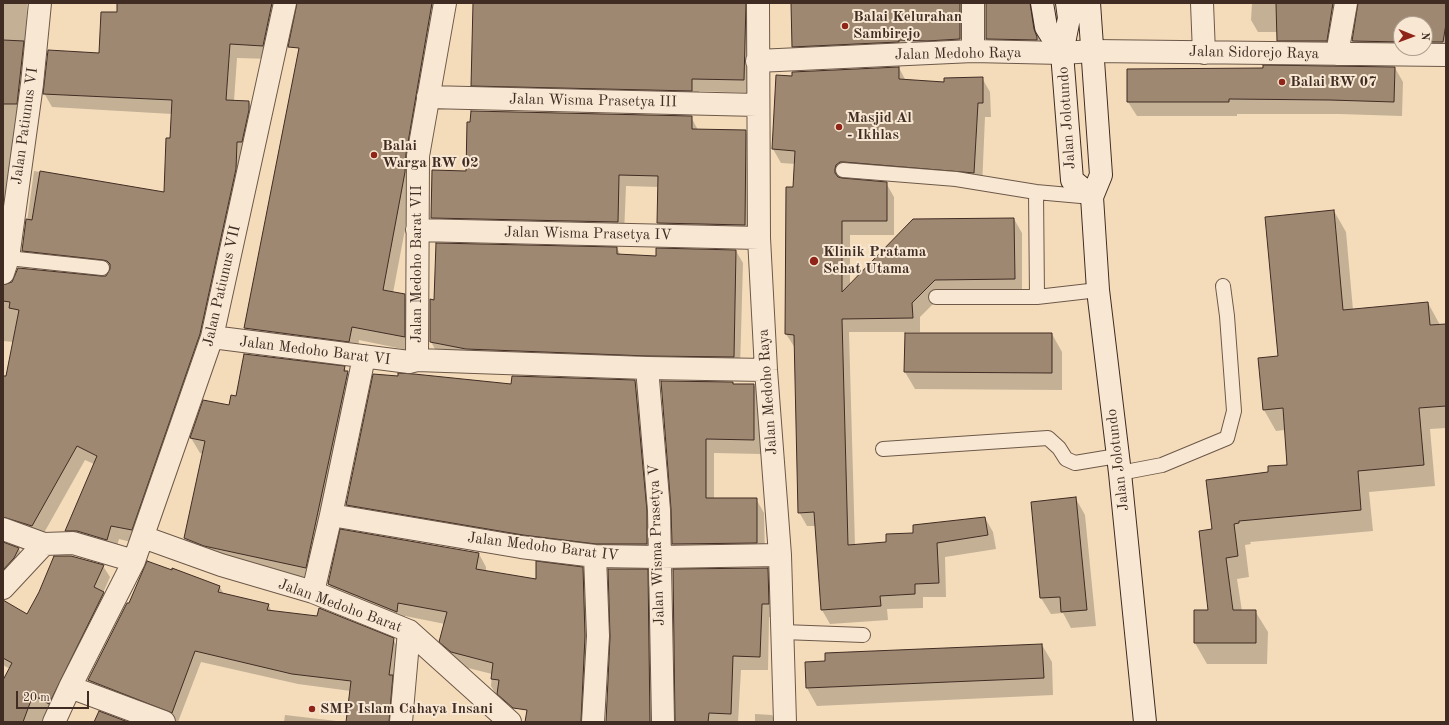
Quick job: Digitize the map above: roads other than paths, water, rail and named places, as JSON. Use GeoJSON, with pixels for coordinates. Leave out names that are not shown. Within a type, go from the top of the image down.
{"type":"FeatureCollection","features":[{"type":"Feature","properties":{"kind":"street","name":"Jalan Patiunus VI"},"geometry":{"type":"LineString","coordinates":[[5,265],[32,84],[40,3]]}},
{"type":"Feature","properties":{"kind":"street","name":"Jalan Patiunus VII"},"geometry":{"type":"LineString","coordinates":[[54,722],[70,687],[134,561],[212,338],[285,3]]}},
{"type":"Feature","properties":{"kind":"street","name":"Jalan Medoho Barat VII"},"geometry":{"type":"LineString","coordinates":[[417,360],[418,156],[445,3]]}},
{"type":"Feature","properties":{"kind":"street","name":"Jalan Medoho Raya"},"geometry":{"type":"LineString","coordinates":[[758,3],[757,105],[759,238],[766,370],[780,555],[785,722]]}},
{"type":"Feature","properties":{"kind":"street"},"geometry":{"type":"LineString","coordinates":[[973,3],[973,51]]}},
{"type":"Feature","properties":{"kind":"street"},"geometry":{"type":"LineString","coordinates":[[1042,3],[1046,27],[1062,53]]}},
{"type":"Feature","properties":{"kind":"street","name":"Jalan Jolotundo"},"geometry":{"type":"LineString","coordinates":[[1089,3],[1101,175],[1092,197],[1098,290],[1119,464],[1145,722]]}},
{"type":"Feature","properties":{"kind":"street"},"geometry":{"type":"LineString","coordinates":[[1202,3],[1204,53]]}},
{"type":"Feature","properties":{"kind":"street"},"geometry":{"type":"LineString","coordinates":[[1337,54],[1346,3]]}},
{"type":"Feature","properties":{"kind":"street"},"geometry":{"type":"LineString","coordinates":[[1062,53],[1068,11]]}},
{"type":"Feature","properties":{"kind":"street"},"geometry":{"type":"LineString","coordinates":[[1068,11],[1093,51]]}},
{"type":"Feature","properties":{"kind":"street","name":"Jalan Sidorejo Raya"},"geometry":{"type":"LineString","coordinates":[[1062,53],[1093,51],[1337,54],[1445,50]]}},
{"type":"Feature","properties":{"kind":"street","name":"Jalan Medoho Raya"},"geometry":{"type":"LineString","coordinates":[[757,61],[973,51],[1062,53]]}},
{"type":"Feature","properties":{"kind":"street","name":"Jalan Jolotundo"},"geometry":{"type":"LineString","coordinates":[[1062,53],[1072,180],[1092,197]]}},
{"type":"Feature","properties":{"kind":"street","name":"Jalan Wisma Prasetya III"},"geometry":{"type":"LineString","coordinates":[[428,97],[757,105]]}},
{"type":"Feature","properties":{"kind":"street","name":"Jalan Wisma Prasetya IV"},"geometry":{"type":"LineString","coordinates":[[417,230],[759,238]]}},
{"type":"Feature","properties":{"kind":"street","name":"Jalan Medoho Barat VI"},"geometry":{"type":"LineString","coordinates":[[212,338],[409,362],[417,360]]}},
{"type":"Feature","properties":{"kind":"street"},"geometry":{"type":"LineString","coordinates":[[313,592],[364,357]]}},
{"type":"Feature","properties":{"kind":"street"},"geometry":{"type":"LineString","coordinates":[[417,360],[647,368],[766,370]]}},
{"type":"Feature","properties":{"kind":"street","name":"Jalan Wisma Prasetya V"},"geometry":{"type":"LineString","coordinates":[[647,368],[658,510],[663,722]]}},
{"type":"Feature","properties":{"kind":"street","name":"Jalan Medoho Barat IV"},"geometry":{"type":"LineString","coordinates":[[331,514],[498,543],[595,556],[659,557],[780,555]]}},
{"type":"Feature","properties":{"kind":"street"},"geometry":{"type":"LineString","coordinates":[[3,529],[44,544],[73,543],[134,561]]}},
{"type":"Feature","properties":{"kind":"street","name":"Jalan Medoho Barat"},"geometry":{"type":"LineString","coordinates":[[142,537],[221,565],[313,592],[409,631],[510,722]]}},
{"type":"Feature","properties":{"kind":"street"},"geometry":{"type":"LineString","coordinates":[[3,588],[44,544]]}},
{"type":"Feature","properties":{"kind":"street"},"geometry":{"type":"LineString","coordinates":[[593,722],[598,636],[595,556]]}},
{"type":"Feature","properties":{"kind":"street"},"geometry":{"type":"LineString","coordinates":[[401,722],[409,631]]}},
{"type":"Feature","properties":{"kind":"street"},"geometry":{"type":"LineString","coordinates":[[70,687],[164,722]]}},
{"type":"Feature","properties":{"kind":"lane"},"geometry":{"type":"LineString","coordinates":[[843,170],[956,179],[1036,192],[1092,197]]}},
{"type":"Feature","properties":{"kind":"lane"},"geometry":{"type":"LineString","coordinates":[[1036,192],[1037,297]]}},
{"type":"Feature","properties":{"kind":"lane"},"geometry":{"type":"LineString","coordinates":[[5,265],[102,268]]}},
{"type":"Feature","properties":{"kind":"lane"},"geometry":{"type":"LineString","coordinates":[[883,449],[1048,438],[1059,448],[1066,459],[1074,463],[1162,465],[1226,438],[1234,410],[1224,286]]}},
{"type":"Feature","properties":{"kind":"lane"},"geometry":{"type":"LineString","coordinates":[[936,297],[1037,297],[1098,290]]}},
{"type":"Feature","properties":{"kind":"lane"},"geometry":{"type":"LineString","coordinates":[[783,632],[863,635]]}},
{"type":"Feature","properties":{"kind":"place","name":"Balai Kelurahan Sambirejo"},"geometry":{"type":"Point","coordinates":[845,26]}},
{"type":"Feature","properties":{"kind":"place","name":"Balai RW 07"},"geometry":{"type":"Point","coordinates":[1282,82]}},
{"type":"Feature","properties":{"kind":"place","name":"Masjid Al - Ikhlas"},"geometry":{"type":"Point","coordinates":[839,127]}},
{"type":"Feature","properties":{"kind":"place","name":"Balai Warga RW 02"},"geometry":{"type":"Point","coordinates":[374,155]}},
{"type":"Feature","properties":{"kind":"place","name":"Klinik Pratama Sehat Utama"},"geometry":{"type":"Point","coordinates":[814,261]}},
{"type":"Feature","properties":{"kind":"place","name":"SMP Islam Cahaya Insani"},"geometry":{"type":"Point","coordinates":[312,709]}}]}
